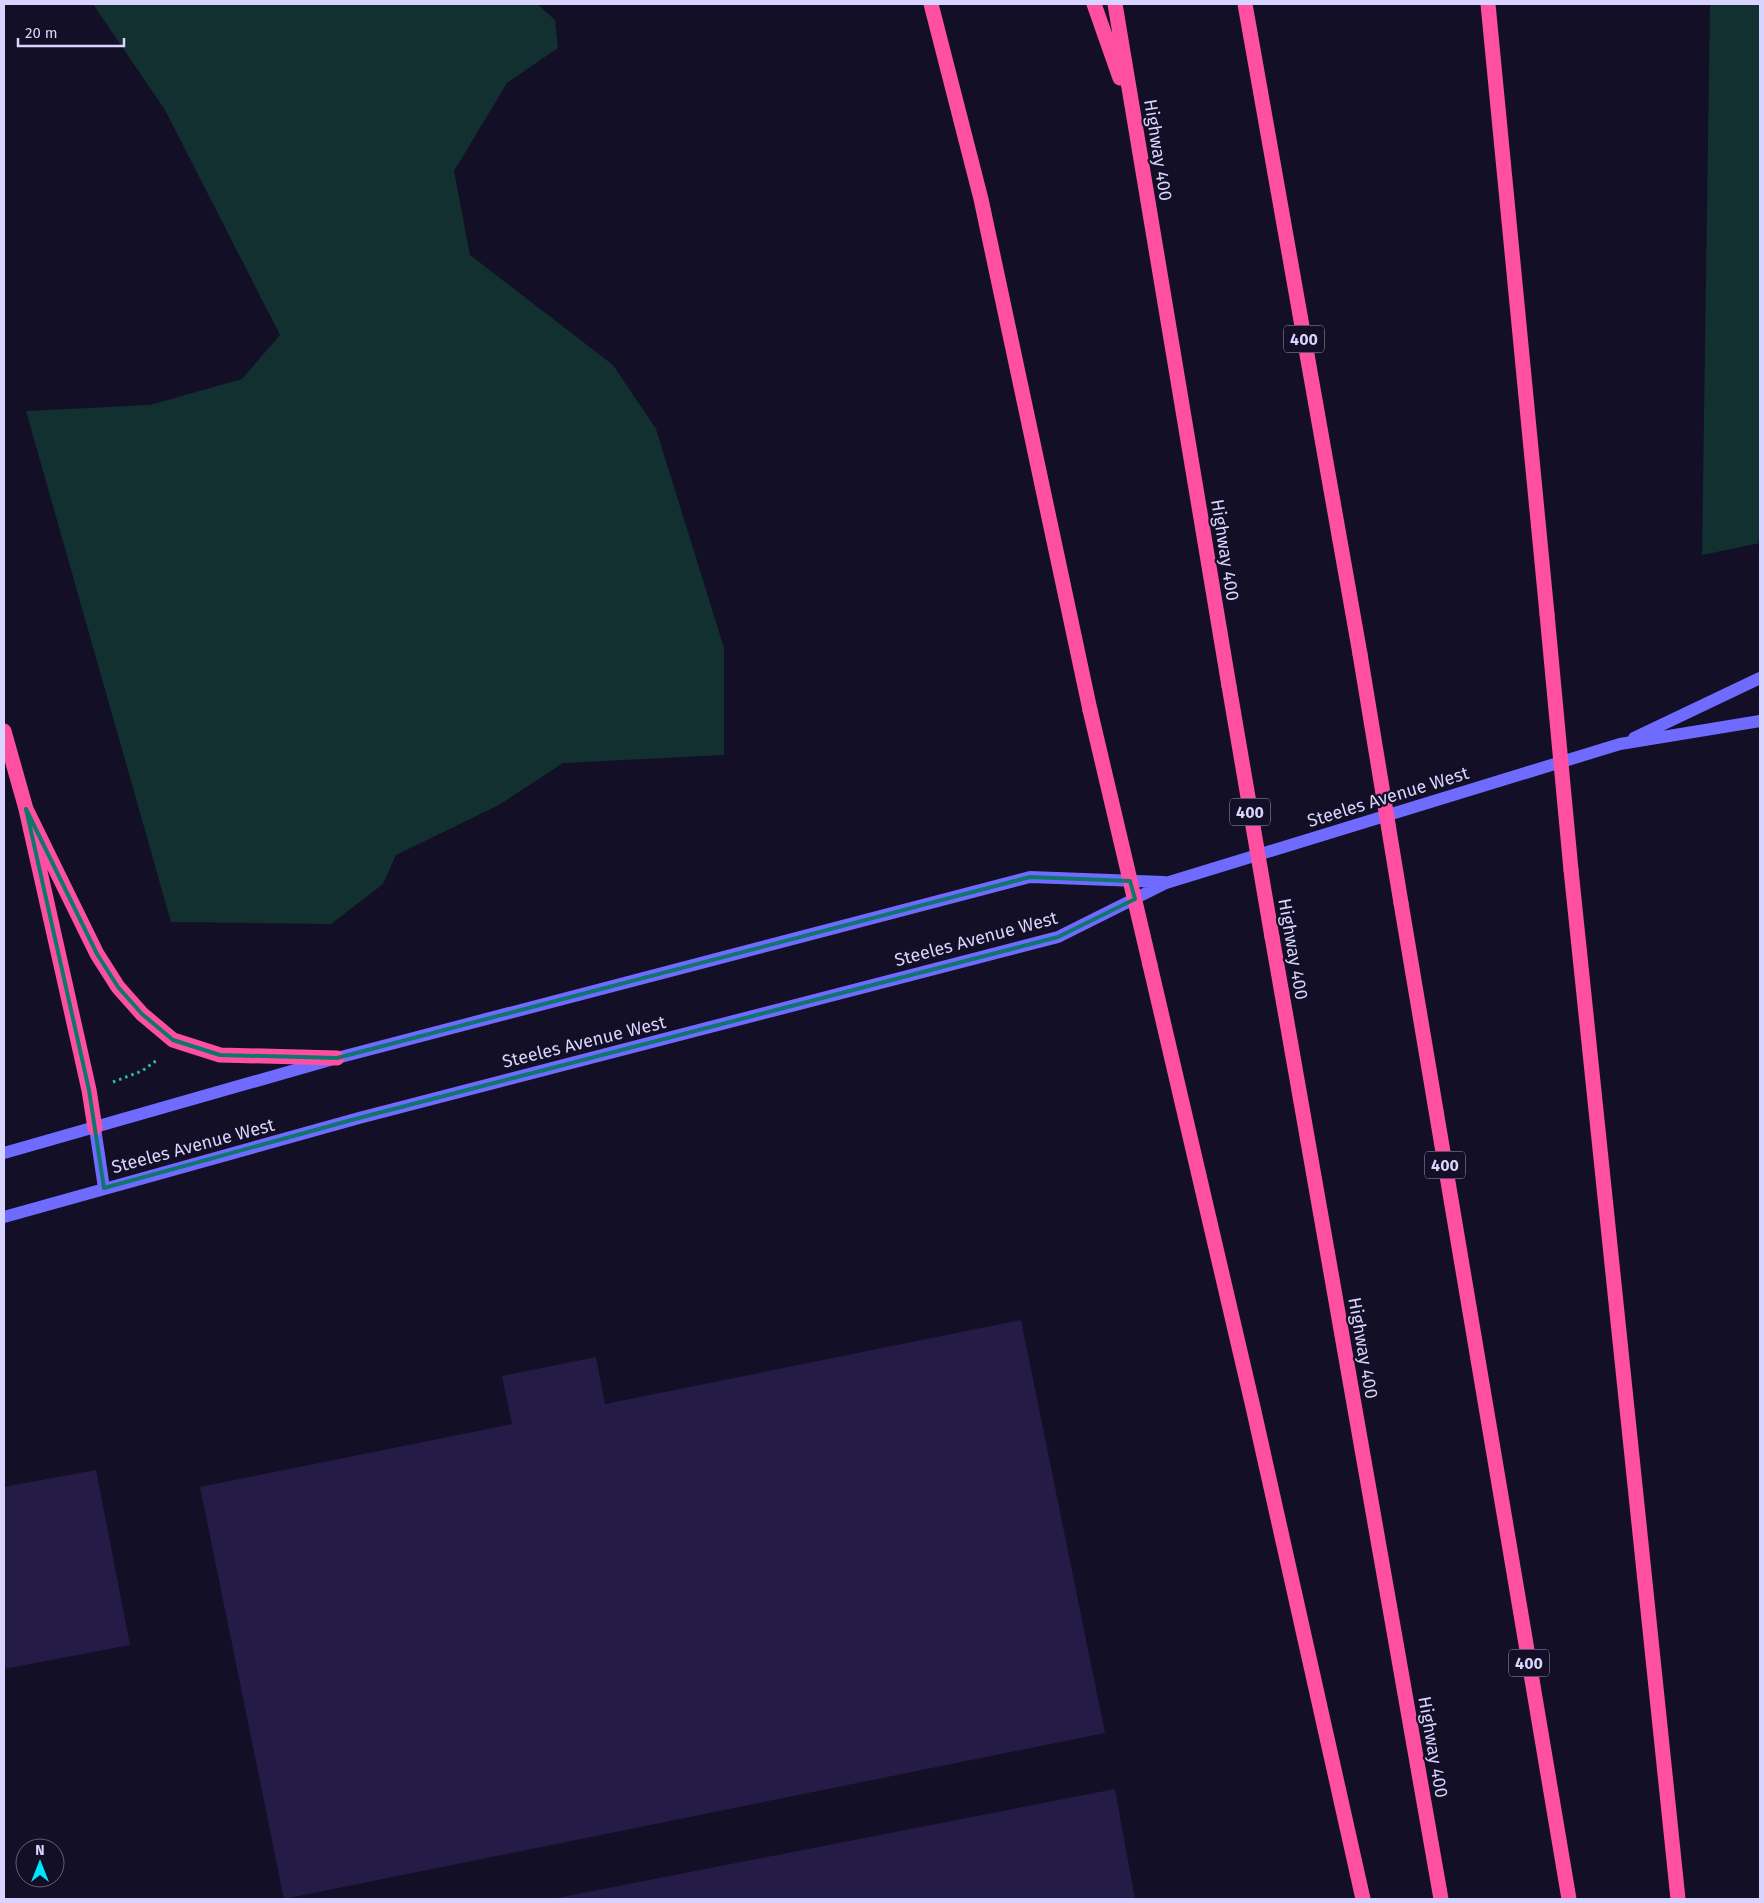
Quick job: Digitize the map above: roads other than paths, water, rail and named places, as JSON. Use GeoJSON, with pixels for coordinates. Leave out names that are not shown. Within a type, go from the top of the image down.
{"type":"FeatureCollection","features":[{"type":"Feature","properties":{"kind":"highway"},"geometry":{"type":"LineString","coordinates":[[931,4],[980,199],[1090,710],[1253,1407],[1363,1899]]}},
{"type":"Feature","properties":{"kind":"highway"},"geometry":{"type":"LineString","coordinates":[[1094,4],[1134,120]]}},
{"type":"Feature","properties":{"kind":"highway","name":"Highway 400"},"geometry":{"type":"LineString","coordinates":[[1115,4],[1272,937],[1441,1899]]}},
{"type":"Feature","properties":{"kind":"highway","name":"400"},"geometry":{"type":"LineString","coordinates":[[1246,4],[1360,654],[1569,1899]]}},
{"type":"Feature","properties":{"kind":"highway"},"geometry":{"type":"LineString","coordinates":[[1488,4],[1572,870],[1678,1899]]}},
{"type":"Feature","properties":{"kind":"highway"},"geometry":{"type":"LineString","coordinates":[[4,731],[26,809],[89,1090],[95,1128]]}},
{"type":"Feature","properties":{"kind":"highway"},"geometry":{"type":"LineString","coordinates":[[26,809],[97,954],[118,987],[142,1014],[174,1040],[220,1055],[337,1058]]}},
{"type":"Feature","properties":{"kind":"main road","name":"Steeles Avenue West"},"geometry":{"type":"LineString","coordinates":[[1620,744],[1760,678]]}},
{"type":"Feature","properties":{"kind":"main road","name":"Steeles Avenue West"},"geometry":{"type":"LineString","coordinates":[[4,1217],[359,1118],[1058,937],[1166,882],[1620,744],[1760,721]]}},
{"type":"Feature","properties":{"kind":"main road","name":"Steeles Avenue West"},"geometry":{"type":"LineString","coordinates":[[4,1153],[337,1058],[1030,877],[1166,882]]}},
{"type":"Feature","properties":{"kind":"main road"},"geometry":{"type":"LineString","coordinates":[[95,1128],[104,1188]]}}]}
